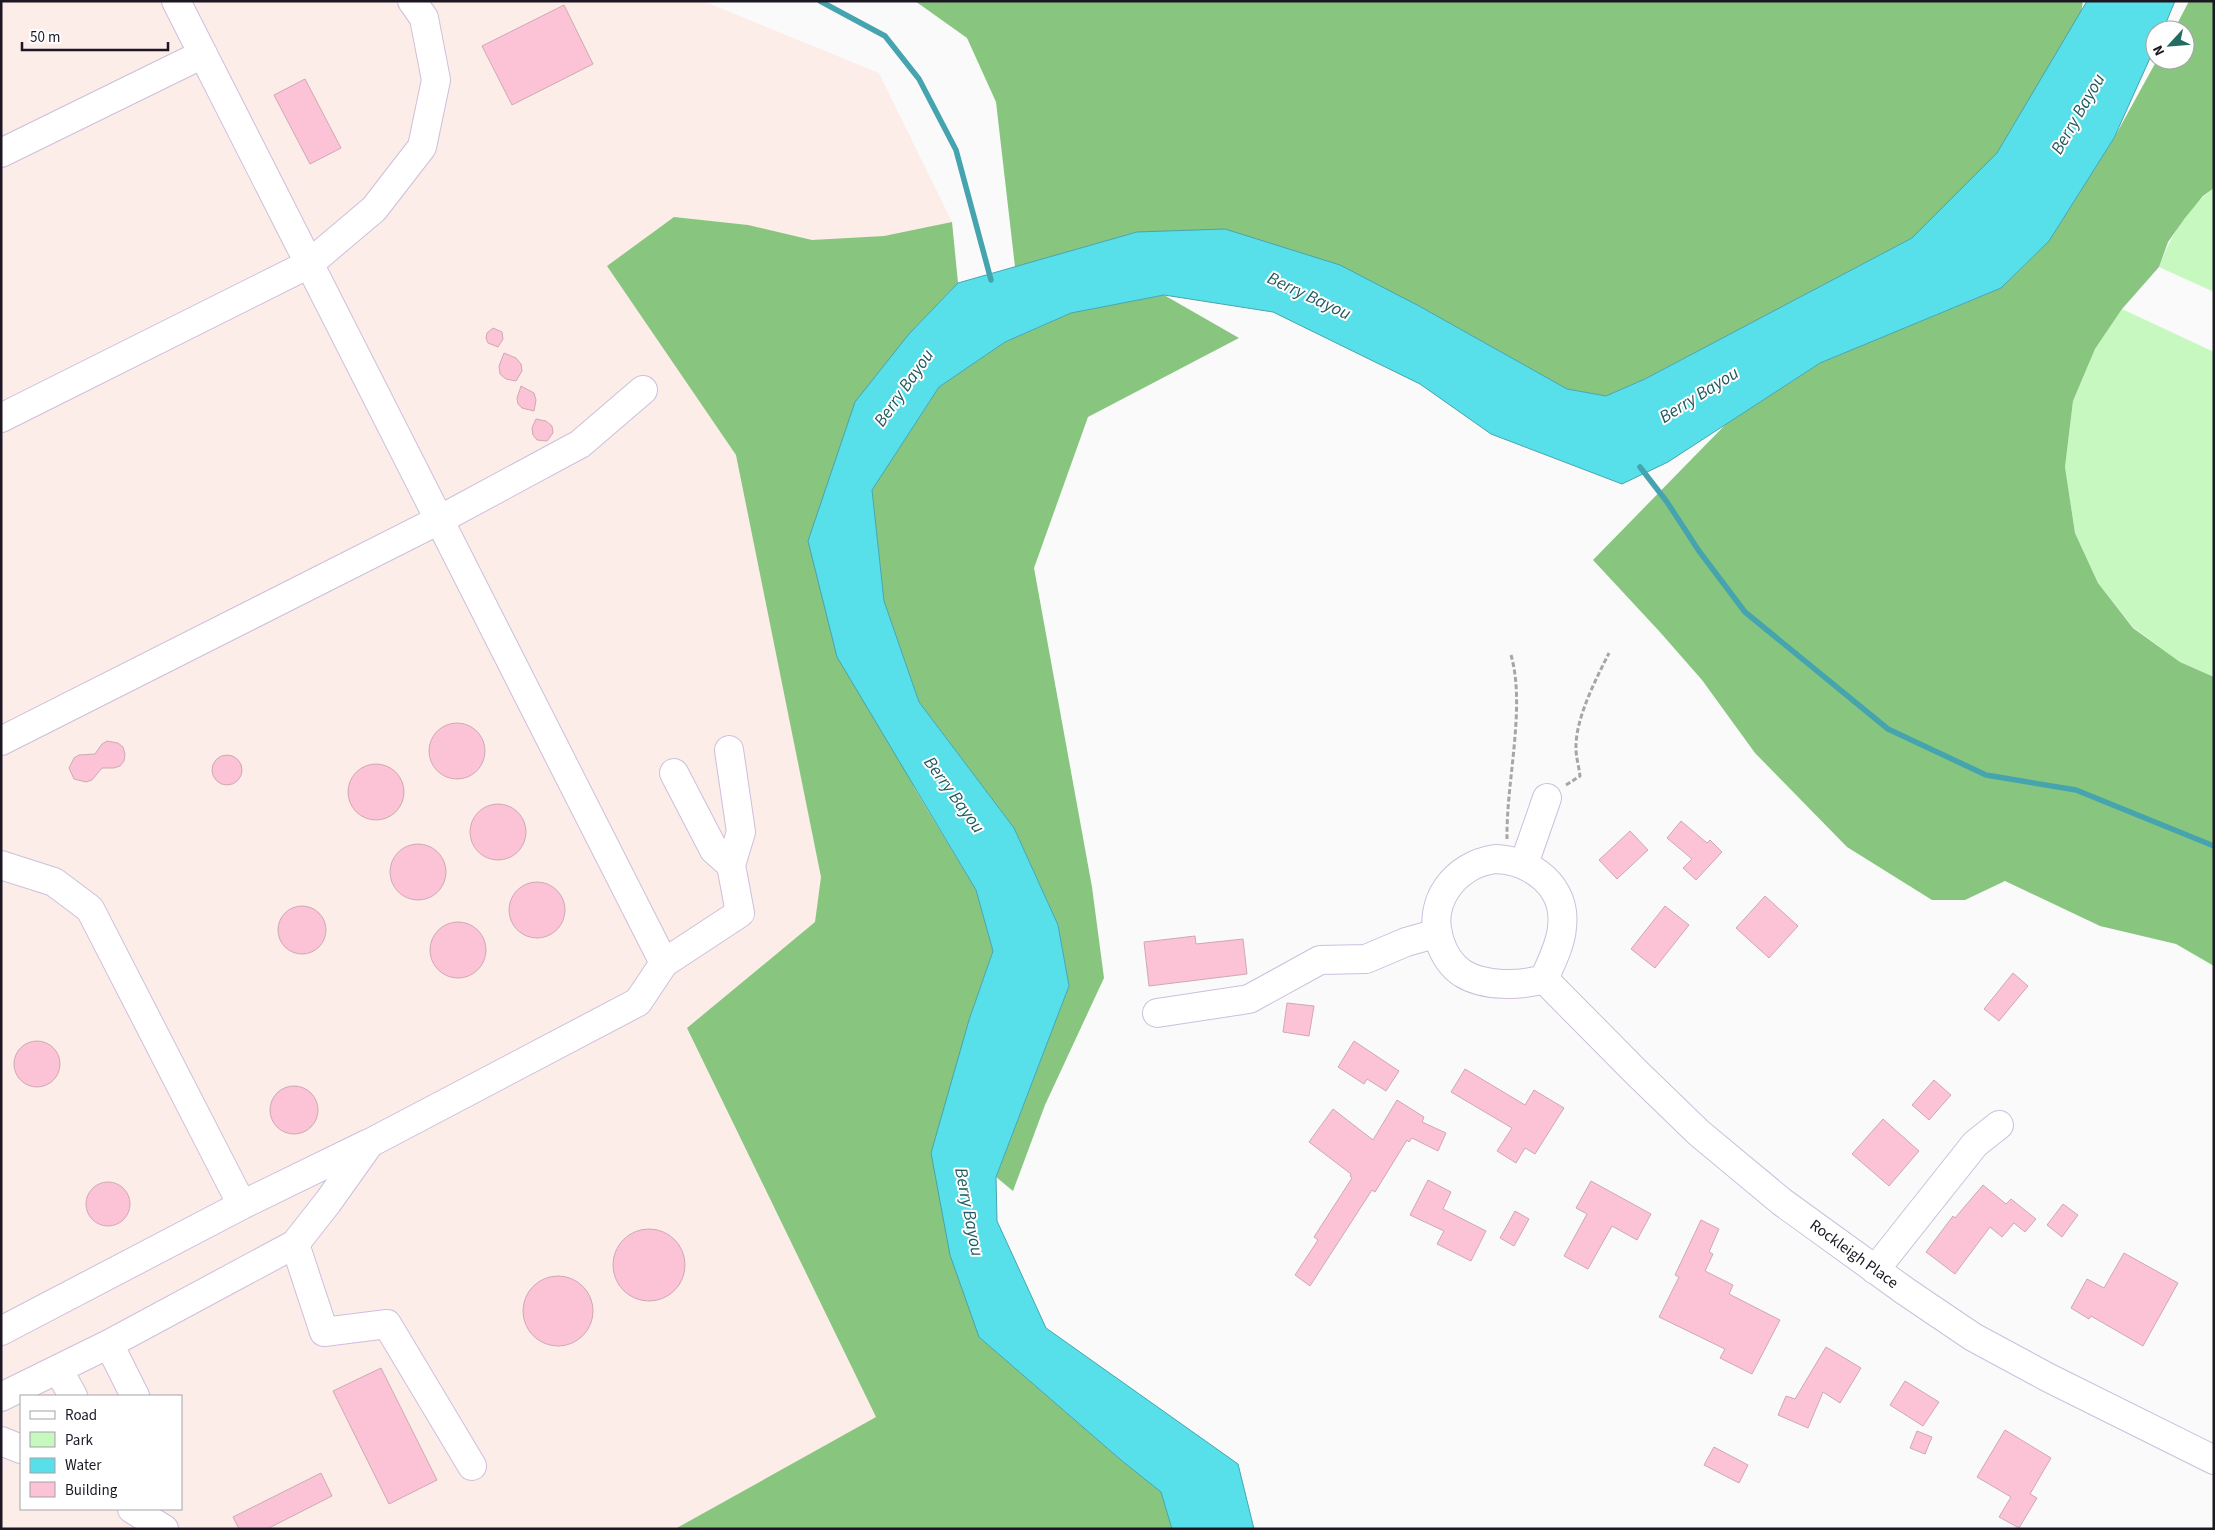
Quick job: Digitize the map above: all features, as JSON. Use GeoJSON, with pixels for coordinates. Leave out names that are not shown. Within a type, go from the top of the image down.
{"type":"FeatureCollection","features":[{"type":"Feature","properties":{"kind":"street"},"geometry":{"type":"LineString","coordinates":[[176,1],[664,963]]}},
{"type":"Feature","properties":{"kind":"street"},"geometry":{"type":"LineString","coordinates":[[1,418],[309,264],[374,209],[422,147],[436,80],[424,18],[412,1]]}},
{"type":"Feature","properties":{"kind":"street"},"geometry":{"type":"LineString","coordinates":[[1,153],[203,54]]}},
{"type":"Feature","properties":{"kind":"street"},"geometry":{"type":"LineString","coordinates":[[1,740],[439,520],[580,444],[643,390]]}},
{"type":"Feature","properties":{"kind":"street"},"geometry":{"type":"LineString","coordinates":[[1,1331],[242,1205],[370,1143],[638,1002],[664,963],[740,912],[730,865],[741,832],[730,750]]}},
{"type":"Feature","properties":{"kind":"street"},"geometry":{"type":"LineString","coordinates":[[674,773],[714,850],[730,865]]}},
{"type":"Feature","properties":{"kind":"street"},"geometry":{"type":"LineString","coordinates":[[1516,862],[1547,798]]}},
{"type":"Feature","properties":{"kind":"street"},"geometry":{"type":"LineString","coordinates":[[1483,861],[1516,862],[1540,874],[1549,883],[1556,893],[1563,917],[1562,929],[1544,979],[1513,983],[1480,980],[1470,977],[1461,972],[1451,962],[1443,950],[1438,933],[1438,908],[1450,883],[1471,865],[1483,861]]}},
{"type":"Feature","properties":{"kind":"street"},"geometry":{"type":"LineString","coordinates":[[1,865],[54,882],[90,909],[242,1205]]}},
{"type":"Feature","properties":{"kind":"street"},"geometry":{"type":"LineString","coordinates":[[1157,1013],[1249,999],[1320,960],[1366,958],[1406,942],[1438,933]]}},
{"type":"Feature","properties":{"kind":"street","name":"Rockleigh Place"},"geometry":{"type":"LineString","coordinates":[[1544,979],[1699,1133],[1782,1202],[1875,1270],[1973,1337],[2049,1378],[2214,1460]]}},
{"type":"Feature","properties":{"kind":"street"},"geometry":{"type":"LineString","coordinates":[[1875,1270],[1975,1144],[2000,1126]]}},
{"type":"Feature","properties":{"kind":"street"},"geometry":{"type":"LineString","coordinates":[[1,1397],[109,1344],[295,1244],[370,1143]]}},
{"type":"Feature","properties":{"kind":"street"},"geometry":{"type":"LineString","coordinates":[[295,1244],[324,1332],[387,1324],[472,1466]]}},
{"type":"Feature","properties":{"kind":"street"},"geometry":{"type":"LineString","coordinates":[[109,1344],[134,1395]]}},
{"type":"Feature","properties":{"kind":"street"},"geometry":{"type":"LineString","coordinates":[[58,1368],[72,1395]]}},
{"type":"Feature","properties":{"kind":"street"},"geometry":{"type":"LineString","coordinates":[[1,1441],[20,1449]]}},
{"type":"Feature","properties":{"kind":"street"},"geometry":{"type":"LineString","coordinates":[[134,1510],[164,1529]]}},
{"type":"Feature","properties":{"kind":"path"},"geometry":{"type":"LineString","coordinates":[[1547,798],[1580,776],[1576,748],[1581,722],[1590,690],[1608,653]]}},
{"type":"Feature","properties":{"kind":"path"},"geometry":{"type":"LineString","coordinates":[[1511,655],[1516,672],[1515,724],[1506,814],[1516,862]]}},
{"type":"Feature","properties":{"kind":"shaded area"},"geometry":{"type":"Polygon","coordinates":[[[1,1],[703,1],[879,73],[952,222],[958,283],[909,334],[931,1153],[1172,1529],[1,1529],[1,1]]]}},
{"type":"Feature","properties":{"kind":"green space"},"geometry":{"type":"Polygon","coordinates":[[[915,1],[2083,1],[2081,13],[1997,153],[1912,238],[1645,379],[1606,396],[1567,389],[1419,306],[1137,232],[1015,267],[996,102],[967,38],[915,1]]]}},
{"type":"Feature","properties":{"kind":"green space"},"geometry":{"type":"Polygon","coordinates":[[[2189,1],[2214,1],[2214,188],[2203,196],[2185,218],[2168,242],[2159,267],[2122,309],[2095,349],[2073,401],[2065,467],[2075,533],[2098,583],[2133,628],[2180,662],[2214,677],[2214,966],[2176,944],[2100,926],[2005,881],[1965,900],[1932,900],[1847,847],[1755,753],[1702,680],[1593,560],[1726,424],[1820,363],[2001,288],[2049,241],[2114,138],[2151,70],[2195,70],[2195,20],[2179,20],[2189,1]]]}},
{"type":"Feature","properties":{"kind":"green space"},"geometry":{"type":"Polygon","coordinates":[[[2214,188],[2214,292],[2159,267],[2181,223],[2196,204],[2214,188]]]}},
{"type":"Feature","properties":{"kind":"green space"},"geometry":{"type":"Polygon","coordinates":[[[674,217],[748,225],[812,240],[884,236],[952,222],[958,283],[909,334],[808,541],[915,789],[976,890],[993,951],[969,1020],[979,1337],[1121,1460],[1162,1492],[1172,1529],[675,1529],[876,1417],[687,1028],[815,922],[821,877],[736,455],[607,266],[674,217]]]}},
{"type":"Feature","properties":{"kind":"green space"},"geometry":{"type":"Polygon","coordinates":[[[1164,295],[1239,338],[1088,417],[1034,568],[1092,887],[1104,978],[1045,1105],[1013,1191],[996,1177],[1069,986],[1058,925],[1014,828],[919,702],[884,601],[872,490],[939,387],[1005,342],[1071,313],[1164,295]]]}},
{"type":"Feature","properties":{"kind":"green space"},"geometry":{"type":"Polygon","coordinates":[[[2122,309],[2214,352],[2214,677],[2180,662],[2133,627],[2098,583],[2075,533],[2065,467],[2073,401],[2095,349],[2122,309]]]}},
{"type":"Feature","properties":{"kind":"water","name":"Berry Bayou"},"geometry":{"type":"Polygon","coordinates":[[[2087,1],[2175,1],[2167,20],[2145,20],[2145,69],[2114,138],[2049,241],[2001,288],[1820,363],[1668,462],[1622,484],[1491,434],[1420,384],[1273,312],[1164,295],[1071,313],[1005,342],[939,387],[872,490],[884,601],[919,702],[1014,828],[1058,925],[1069,986],[996,1177],[997,1221],[1046,1328],[1238,1464],[1254,1529],[1172,1529],[1161,1492],[1121,1460],[979,1337],[950,1255],[931,1153],[969,1020],[993,951],[976,890],[837,657],[808,541],[855,402],[909,334],[958,283],[1137,232],[1225,229],[1340,265],[1419,306],[1567,389],[1606,396],[1645,379],[1912,238],[1997,153],[2087,1]]]}},
{"type":"Feature","properties":{"kind":"building"},"geometry":{"type":"Polygon","coordinates":[[[564,5],[593,64],[512,105],[482,46],[564,5]]]}},
{"type":"Feature","properties":{"kind":"building"},"geometry":{"type":"Polygon","coordinates":[[[305,79],[341,148],[310,164],[274,95],[305,79]]]}},
{"type":"Feature","properties":{"kind":"building"},"geometry":{"type":"Polygon","coordinates":[[[493,328],[502,332],[503,339],[498,347],[488,343],[486,338],[487,333],[493,328]]]}},
{"type":"Feature","properties":{"kind":"building"},"geometry":{"type":"Polygon","coordinates":[[[504,353],[516,358],[521,364],[522,371],[516,381],[506,379],[500,374],[499,366],[504,353]]]}},
{"type":"Feature","properties":{"kind":"building"},"geometry":{"type":"Polygon","coordinates":[[[521,386],[534,393],[536,400],[534,411],[522,408],[518,404],[517,398],[521,386]]]}},
{"type":"Feature","properties":{"kind":"building"},"geometry":{"type":"Polygon","coordinates":[[[536,419],[546,421],[552,426],[553,433],[547,441],[537,440],[533,435],[532,428],[536,419]]]}},
{"type":"Feature","properties":{"kind":"building"},"geometry":{"type":"Polygon","coordinates":[[[451,723],[463,723],[473,727],[481,735],[485,751],[481,767],[473,775],[463,779],[451,779],[441,775],[433,767],[429,757],[429,745],[433,735],[441,727],[451,723]]]}},
{"type":"Feature","properties":{"kind":"building"},"geometry":{"type":"Polygon","coordinates":[[[107,741],[118,743],[123,747],[124,761],[120,766],[102,768],[92,780],[86,782],[74,779],[69,768],[74,758],[79,755],[95,754],[102,744],[107,741]]]}},
{"type":"Feature","properties":{"kind":"building"},"geometry":{"type":"Polygon","coordinates":[[[227,755],[238,759],[242,770],[238,781],[227,785],[216,781],[212,770],[216,759],[227,755]]]}},
{"type":"Feature","properties":{"kind":"building"},"geometry":{"type":"Polygon","coordinates":[[[370,764],[382,764],[392,768],[400,776],[404,792],[400,808],[392,816],[382,820],[370,820],[360,816],[352,808],[348,798],[348,786],[352,776],[360,768],[370,764]]]}},
{"type":"Feature","properties":{"kind":"building"},"geometry":{"type":"Polygon","coordinates":[[[492,804],[504,804],[514,808],[522,816],[526,832],[522,848],[514,856],[504,860],[492,860],[482,856],[474,848],[470,838],[470,826],[474,816],[482,808],[492,804]]]}},
{"type":"Feature","properties":{"kind":"building"},"geometry":{"type":"Polygon","coordinates":[[[1681,821],[1707,843],[1710,840],[1722,852],[1696,880],[1683,868],[1692,859],[1667,838],[1681,821]]]}},
{"type":"Feature","properties":{"kind":"building"},"geometry":{"type":"Polygon","coordinates":[[[1630,831],[1648,850],[1617,879],[1599,860],[1630,831]]]}},
{"type":"Feature","properties":{"kind":"building"},"geometry":{"type":"Polygon","coordinates":[[[412,844],[424,844],[434,848],[442,856],[446,872],[442,888],[434,896],[424,900],[412,900],[402,896],[394,888],[390,878],[390,866],[394,856],[402,848],[412,844]]]}},
{"type":"Feature","properties":{"kind":"building"},"geometry":{"type":"Polygon","coordinates":[[[531,882],[543,882],[553,886],[561,894],[565,910],[561,926],[553,934],[543,938],[531,938],[521,934],[513,926],[509,916],[509,904],[513,894],[521,886],[531,882]]]}},
{"type":"Feature","properties":{"kind":"building"},"geometry":{"type":"Polygon","coordinates":[[[1765,896],[1798,926],[1769,958],[1736,928],[1765,896]]]}},
{"type":"Feature","properties":{"kind":"building"},"geometry":{"type":"Polygon","coordinates":[[[297,906],[307,906],[319,913],[326,925],[326,935],[319,947],[307,954],[297,954],[289,950],[282,943],[278,935],[278,925],[282,917],[289,910],[297,906]]]}},
{"type":"Feature","properties":{"kind":"building"},"geometry":{"type":"Polygon","coordinates":[[[1665,906],[1689,925],[1655,968],[1631,949],[1665,906]]]}},
{"type":"Feature","properties":{"kind":"building"},"geometry":{"type":"Polygon","coordinates":[[[452,922],[464,922],[474,926],[482,934],[486,950],[482,966],[474,974],[464,978],[452,978],[442,974],[434,966],[430,956],[430,944],[434,934],[442,926],[452,922]]]}},
{"type":"Feature","properties":{"kind":"building"},"geometry":{"type":"Polygon","coordinates":[[[1195,936],[1196,944],[1243,939],[1247,974],[1149,986],[1144,942],[1195,936]]]}},
{"type":"Feature","properties":{"kind":"building"},"geometry":{"type":"Polygon","coordinates":[[[2013,973],[2028,986],[1999,1021],[1984,1009],[2013,973]]]}},
{"type":"Feature","properties":{"kind":"building"},"geometry":{"type":"Polygon","coordinates":[[[1287,1003],[1314,1006],[1309,1036],[1283,1032],[1287,1003]]]}},
{"type":"Feature","properties":{"kind":"building"},"geometry":{"type":"Polygon","coordinates":[[[37,1041],[50,1045],[56,1051],[60,1064],[56,1077],[50,1083],[37,1087],[24,1083],[18,1077],[14,1064],[18,1051],[24,1045],[37,1041]]]}},
{"type":"Feature","properties":{"kind":"building"},"geometry":{"type":"Polygon","coordinates":[[[1354,1041],[1399,1071],[1386,1091],[1367,1079],[1364,1084],[1338,1067],[1354,1041]]]}},
{"type":"Feature","properties":{"kind":"building"},"geometry":{"type":"Polygon","coordinates":[[[1465,1069],[1525,1105],[1534,1090],[1564,1108],[1535,1154],[1525,1148],[1516,1163],[1497,1151],[1512,1128],[1451,1092],[1465,1069]]]}},
{"type":"Feature","properties":{"kind":"building"},"geometry":{"type":"Polygon","coordinates":[[[1934,1080],[1951,1095],[1929,1120],[1912,1105],[1934,1080]]]}},
{"type":"Feature","properties":{"kind":"building"},"geometry":{"type":"Polygon","coordinates":[[[294,1086],[303,1088],[311,1093],[316,1101],[318,1110],[316,1119],[311,1127],[303,1132],[294,1134],[285,1132],[277,1127],[272,1119],[270,1110],[272,1101],[277,1093],[285,1088],[294,1086]]]}},
{"type":"Feature","properties":{"kind":"building"},"geometry":{"type":"Polygon","coordinates":[[[1397,1100],[1424,1117],[1422,1122],[1446,1133],[1438,1151],[1412,1138],[1409,1142],[1407,1140],[1375,1192],[1372,1190],[1310,1286],[1295,1275],[1318,1240],[1314,1237],[1352,1178],[1351,1174],[1309,1142],[1333,1109],[1373,1140],[1397,1100]]]}},
{"type":"Feature","properties":{"kind":"building"},"geometry":{"type":"Polygon","coordinates":[[[1883,1119],[1919,1151],[1889,1186],[1852,1154],[1883,1119]]]}},
{"type":"Feature","properties":{"kind":"building"},"geometry":{"type":"Polygon","coordinates":[[[1428,1180],[1451,1192],[1443,1209],[1486,1231],[1471,1261],[1437,1244],[1444,1231],[1410,1215],[1428,1180]]]}},
{"type":"Feature","properties":{"kind":"building"},"geometry":{"type":"Polygon","coordinates":[[[1591,1181],[1651,1214],[1637,1240],[1612,1226],[1588,1269],[1564,1256],[1587,1214],[1576,1208],[1591,1181]]]}},
{"type":"Feature","properties":{"kind":"building"},"geometry":{"type":"Polygon","coordinates":[[[112,1182],[124,1188],[129,1195],[129,1213],[124,1220],[117,1225],[104,1226],[96,1223],[89,1216],[86,1200],[89,1192],[96,1185],[112,1182]]]}},
{"type":"Feature","properties":{"kind":"building"},"geometry":{"type":"Polygon","coordinates":[[[1983,1185],[2006,1204],[2011,1199],[2036,1219],[2025,1232],[2014,1223],[2002,1237],[1990,1227],[1955,1274],[1926,1252],[1953,1216],[1955,1218],[1983,1185]]]}},
{"type":"Feature","properties":{"kind":"building"},"geometry":{"type":"Polygon","coordinates":[[[2063,1204],[2078,1215],[2062,1237],[2047,1225],[2063,1204]]]}},
{"type":"Feature","properties":{"kind":"building"},"geometry":{"type":"Polygon","coordinates":[[[1515,1211],[1529,1219],[1514,1246],[1500,1238],[1515,1211]]]}},
{"type":"Feature","properties":{"kind":"building"},"geometry":{"type":"Polygon","coordinates":[[[1701,1220],[1719,1229],[1709,1252],[1713,1254],[1705,1271],[1733,1285],[1729,1294],[1780,1320],[1752,1374],[1720,1358],[1725,1349],[1659,1317],[1679,1277],[1675,1275],[1701,1220]]]}},
{"type":"Feature","properties":{"kind":"building"},"geometry":{"type":"Polygon","coordinates":[[[649,1229],[669,1235],[679,1245],[685,1265],[679,1285],[669,1295],[649,1301],[629,1295],[619,1285],[613,1265],[619,1245],[629,1235],[649,1229]]]}},
{"type":"Feature","properties":{"kind":"building"},"geometry":{"type":"Polygon","coordinates":[[[2124,1253],[2178,1283],[2143,1346],[2091,1316],[2089,1319],[2071,1308],[2087,1279],[2104,1288],[2124,1253]]]}},
{"type":"Feature","properties":{"kind":"building"},"geometry":{"type":"Polygon","coordinates":[[[551,1276],[565,1276],[578,1281],[588,1291],[593,1304],[593,1318],[588,1331],[578,1341],[565,1346],[551,1346],[538,1341],[528,1331],[523,1318],[523,1304],[528,1291],[538,1281],[551,1276]]]}},
{"type":"Feature","properties":{"kind":"building"},"geometry":{"type":"Polygon","coordinates":[[[1826,1347],[1861,1368],[1840,1403],[1823,1392],[1808,1428],[1778,1415],[1786,1396],[1795,1399],[1826,1347]]]}},
{"type":"Feature","properties":{"kind":"building"},"geometry":{"type":"Polygon","coordinates":[[[381,1368],[437,1480],[389,1504],[333,1391],[381,1368]]]}},
{"type":"Feature","properties":{"kind":"building"},"geometry":{"type":"Polygon","coordinates":[[[1905,1381],[1939,1402],[1923,1426],[1890,1405],[1905,1381]]]}},
{"type":"Feature","properties":{"kind":"building"},"geometry":{"type":"Polygon","coordinates":[[[2005,1430],[2051,1458],[2030,1494],[2037,1498],[2019,1528],[1999,1517],[2011,1497],[1977,1477],[2005,1430]]]}},
{"type":"Feature","properties":{"kind":"building"},"geometry":{"type":"Polygon","coordinates":[[[1917,1431],[1932,1437],[1925,1454],[1910,1448],[1917,1431]]]}},
{"type":"Feature","properties":{"kind":"building"},"geometry":{"type":"Polygon","coordinates":[[[1714,1447],[1748,1465],[1739,1483],[1704,1465],[1714,1447]]]}},
{"type":"Feature","properties":{"kind":"building"},"geometry":{"type":"Polygon","coordinates":[[[321,1473],[332,1496],[267,1529],[239,1529],[233,1517],[321,1473]]]}},
{"type":"Feature","properties":{"kind":"waterway"},"geometry":{"type":"LineString","coordinates":[[820,1],[885,36],[919,79],[956,150],[991,280]]}},
{"type":"Feature","properties":{"kind":"waterway"},"geometry":{"type":"LineString","coordinates":[[1640,467],[1745,612],[1888,729],[1986,775],[2076,790],[2214,846]]}}]}
